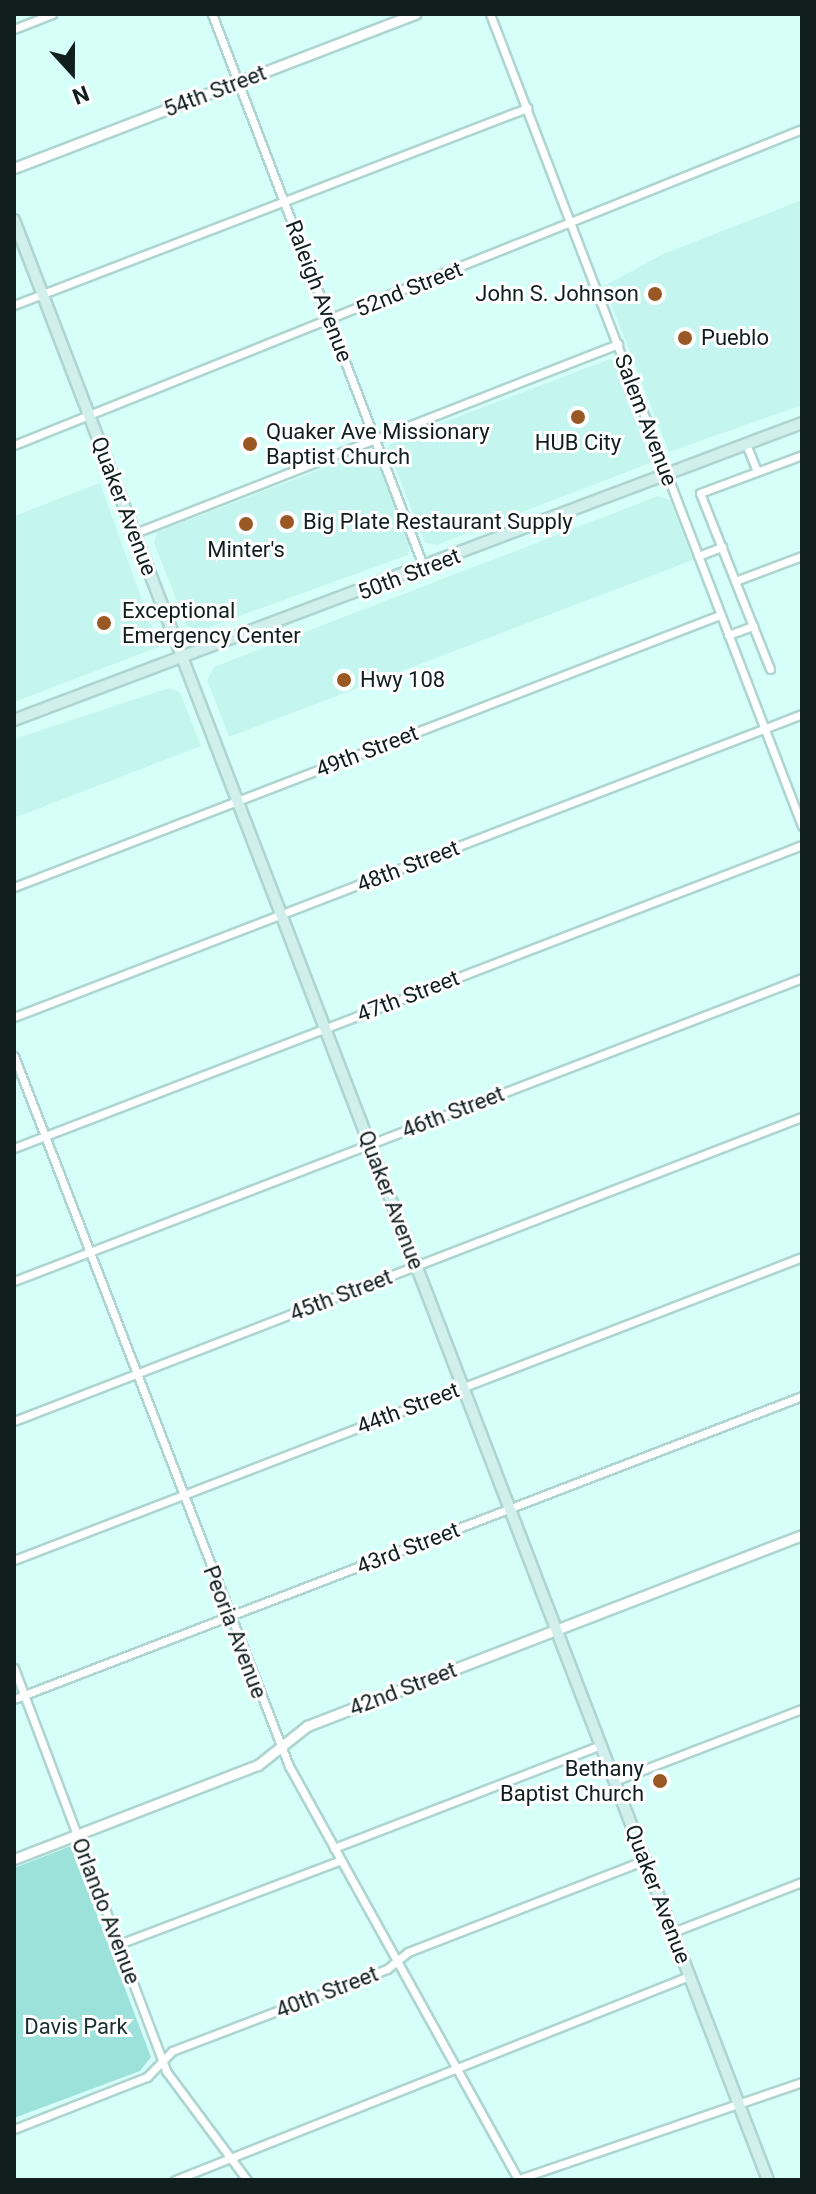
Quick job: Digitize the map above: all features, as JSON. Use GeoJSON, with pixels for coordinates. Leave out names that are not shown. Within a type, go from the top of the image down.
{"type":"FeatureCollection","features":[{"type":"Feature","properties":{"kind":"main road","name":"Quaker Avenue"},"geometry":{"type":"LineString","coordinates":[[14,220],[768,2180]]}},
{"type":"Feature","properties":{"kind":"main road","name":"50th Street"},"geometry":{"type":"LineString","coordinates":[[14,720],[183,661],[802,423]]}},
{"type":"Feature","properties":{"kind":"street"},"geometry":{"type":"LineString","coordinates":[[14,29],[52,14]]}},
{"type":"Feature","properties":{"kind":"street","name":"Raleigh Avenue"},"geometry":{"type":"LineString","coordinates":[[212,14],[424,568]]}},
{"type":"Feature","properties":{"kind":"street","name":"54th Street"},"geometry":{"type":"LineString","coordinates":[[14,168],[416,14]]}},
{"type":"Feature","properties":{"kind":"street","name":"Salem Avenue"},"geometry":{"type":"LineString","coordinates":[[490,14],[802,826]]}},
{"type":"Feature","properties":{"kind":"street"},"geometry":{"type":"LineString","coordinates":[[14,305],[527,108]]}},
{"type":"Feature","properties":{"kind":"street","name":"52nd Street"},"geometry":{"type":"LineString","coordinates":[[14,445],[572,225],[643,191],[802,129]]}},
{"type":"Feature","properties":{"kind":"street"},"geometry":{"type":"LineString","coordinates":[[135,533],[618,344]]}},
{"type":"Feature","properties":{"kind":"street"},"geometry":{"type":"LineString","coordinates":[[746,444],[757,471]]}},
{"type":"Feature","properties":{"kind":"street"},"geometry":{"type":"LineString","coordinates":[[770,669],[700,493],[802,455]]}},
{"type":"Feature","properties":{"kind":"street"},"geometry":{"type":"LineString","coordinates":[[698,556],[722,547]]}},
{"type":"Feature","properties":{"kind":"street"},"geometry":{"type":"LineString","coordinates":[[735,581],[802,556]]}},
{"type":"Feature","properties":{"kind":"street","name":"49th Street"},"geometry":{"type":"LineString","coordinates":[[14,887],[720,615]]}},
{"type":"Feature","properties":{"kind":"street"},"geometry":{"type":"LineString","coordinates":[[728,635],[753,626]]}},
{"type":"Feature","properties":{"kind":"street","name":"48th Street"},"geometry":{"type":"LineString","coordinates":[[14,1017],[802,714]]}},
{"type":"Feature","properties":{"kind":"street","name":"47th Street"},"geometry":{"type":"LineString","coordinates":[[14,1148],[802,845]]}},
{"type":"Feature","properties":{"kind":"street","name":"46th Street"},"geometry":{"type":"LineString","coordinates":[[14,1281],[802,978]]}},
{"type":"Feature","properties":{"kind":"street","name":"Peoria Avenue"},"geometry":{"type":"LineString","coordinates":[[14,1056],[280,1747],[517,2180]]}},
{"type":"Feature","properties":{"kind":"street","name":"45th Street"},"geometry":{"type":"LineString","coordinates":[[14,1421],[802,1117]]}},
{"type":"Feature","properties":{"kind":"street","name":"44th Street"},"geometry":{"type":"LineString","coordinates":[[14,1560],[802,1257]]}},
{"type":"Feature","properties":{"kind":"street","name":"43rd Street"},"geometry":{"type":"LineString","coordinates":[[14,1699],[802,1396]]}},
{"type":"Feature","properties":{"kind":"street","name":"42nd Street"},"geometry":{"type":"LineString","coordinates":[[14,1859],[258,1765],[307,1726],[801,1540]]}},
{"type":"Feature","properties":{"kind":"street","name":"Orlando Avenue"},"geometry":{"type":"LineString","coordinates":[[14,1668],[162,2061],[247,2180]]}},
{"type":"Feature","properties":{"kind":"street"},"geometry":{"type":"LineString","coordinates":[[614,1781],[802,1709]]}},
{"type":"Feature","properties":{"kind":"street"},"geometry":{"type":"LineString","coordinates":[[334,1848],[601,1745]]}},
{"type":"Feature","properties":{"kind":"street"},"geometry":{"type":"LineString","coordinates":[[119,1944],[341,1860]]}},
{"type":"Feature","properties":{"kind":"street","name":"40th Street"},"geometry":{"type":"LineString","coordinates":[[14,2129],[147,2077],[172,2051],[397,1961],[408,1952],[645,1860]]}},
{"type":"Feature","properties":{"kind":"street"},"geometry":{"type":"LineString","coordinates":[[673,1932],[802,1882]]}},
{"type":"Feature","properties":{"kind":"street"},"geometry":{"type":"LineString","coordinates":[[175,2180],[689,1976]]}},
{"type":"Feature","properties":{"kind":"street"},"geometry":{"type":"LineString","coordinates":[[517,2180],[642,2134],[740,2106],[802,2082]]}},
{"type":"Feature","properties":{"kind":"shaded area"},"geometry":{"type":"Polygon","coordinates":[[[802,200],[802,405],[669,452],[604,286],[663,254],[802,200]]]}},
{"type":"Feature","properties":{"kind":"shaded area"},"geometry":{"type":"Polygon","coordinates":[[[610,359],[618,364],[653,454],[650,463],[437,545],[425,543],[388,450],[391,442],[610,359]]]}},
{"type":"Feature","properties":{"kind":"shaded area"},"geometry":{"type":"Polygon","coordinates":[[[368,451],[377,459],[410,545],[408,555],[201,630],[187,626],[154,543],[157,532],[368,451]]]}},
{"type":"Feature","properties":{"kind":"shaded area"},"geometry":{"type":"Polygon","coordinates":[[[100,483],[159,647],[14,702],[14,516],[100,483]]]}},
{"type":"Feature","properties":{"kind":"shaded area"},"geometry":{"type":"Polygon","coordinates":[[[658,496],[670,500],[693,560],[229,737],[207,680],[214,667],[658,496]]]}},
{"type":"Feature","properties":{"kind":"shaded area"},"geometry":{"type":"Polygon","coordinates":[[[169,688],[180,692],[201,746],[14,818],[14,739],[169,688]]]}},
{"type":"Feature","properties":{"kind":"green space","name":"Davis Park"},"geometry":{"type":"Polygon","coordinates":[[[71,1846],[151,2057],[140,2071],[14,2118],[14,1868],[71,1846]]]}},
{"type":"Feature","properties":{"kind":"place","name":"John S. Johnson"},"geometry":{"type":"Point","coordinates":[655,294]}},
{"type":"Feature","properties":{"kind":"place","name":"Pueblo"},"geometry":{"type":"Point","coordinates":[685,338]}},
{"type":"Feature","properties":{"kind":"place","name":"HUB City"},"geometry":{"type":"Point","coordinates":[578,417]}},
{"type":"Feature","properties":{"kind":"place","name":"Quaker Ave Missionary Baptist Church"},"geometry":{"type":"Point","coordinates":[250,444]}},
{"type":"Feature","properties":{"kind":"place","name":"Big Plate Restaurant Supply"},"geometry":{"type":"Point","coordinates":[287,522]}},
{"type":"Feature","properties":{"kind":"place","name":"Minter's"},"geometry":{"type":"Point","coordinates":[246,524]}},
{"type":"Feature","properties":{"kind":"place","name":"Exceptional Emergency Center"},"geometry":{"type":"Point","coordinates":[104,623]}},
{"type":"Feature","properties":{"kind":"place","name":"Hwy 108"},"geometry":{"type":"Point","coordinates":[344,680]}},
{"type":"Feature","properties":{"kind":"place","name":"Bethany Baptist Church"},"geometry":{"type":"Point","coordinates":[660,1781]}}]}
